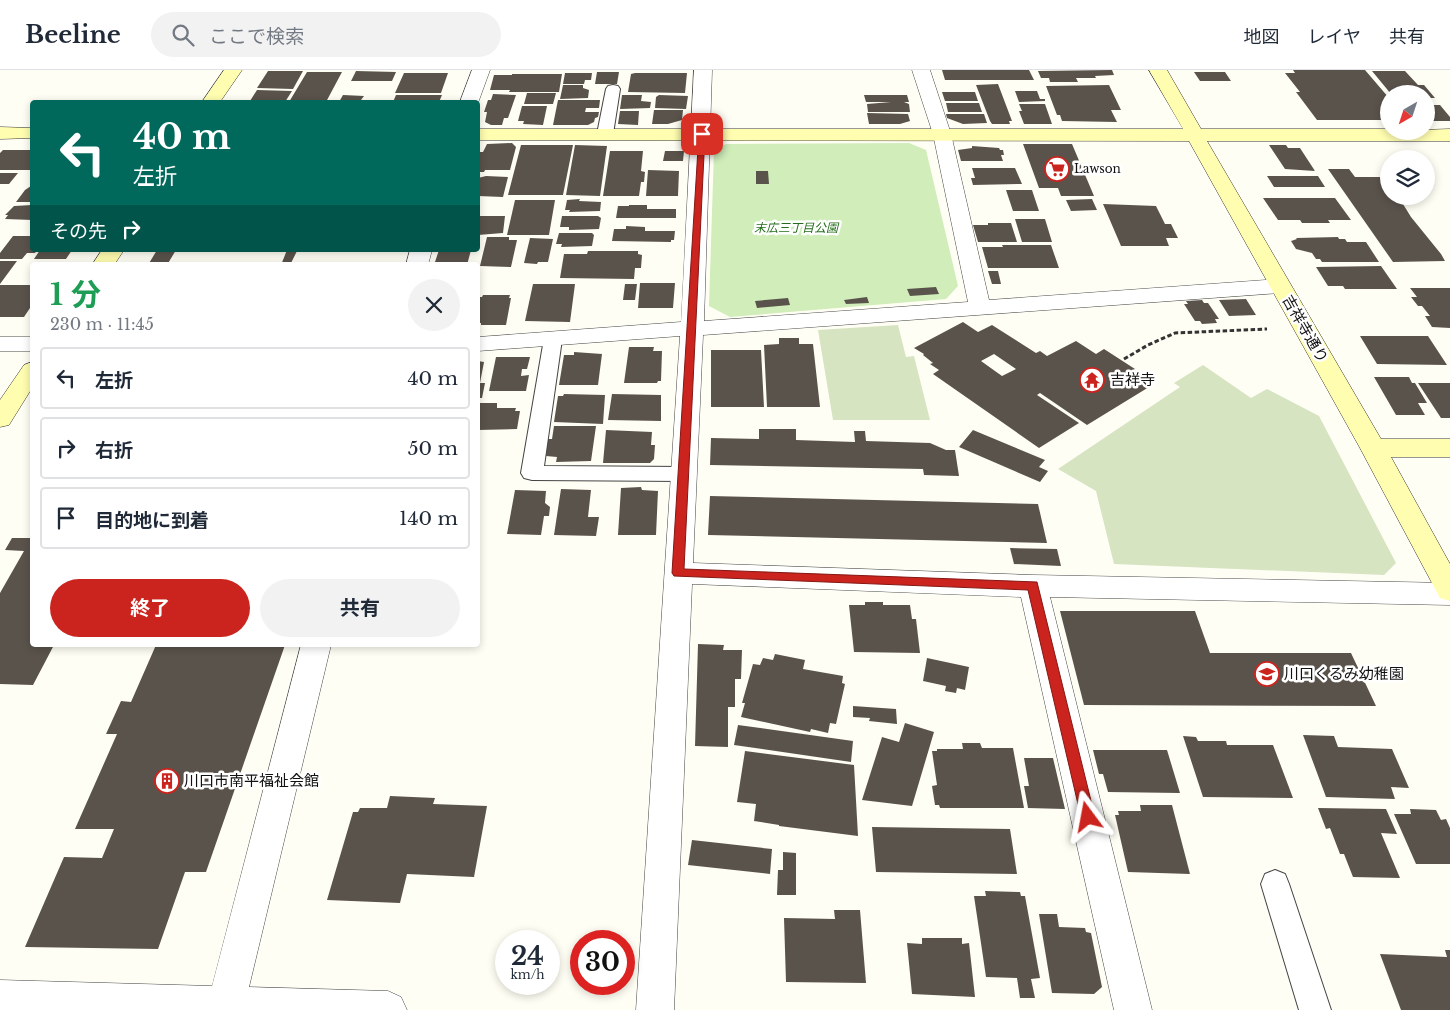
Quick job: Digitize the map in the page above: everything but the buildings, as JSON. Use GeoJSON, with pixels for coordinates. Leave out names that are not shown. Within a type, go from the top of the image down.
{"type":"FeatureCollection","features":[{"type":"Feature","properties":{"kind":"street"},"geometry":{"type":"LineString","coordinates":[[213,100],[233,70]]}},
{"type":"Feature","properties":{"kind":"street"},"geometry":{"type":"LineString","coordinates":[[470,100],[480,70]]}},
{"type":"Feature","properties":{"kind":"street"},"geometry":{"type":"LineString","coordinates":[[655,1010],[702,134],[703,70]]}},
{"type":"Feature","properties":{"kind":"street"},"geometry":{"type":"LineString","coordinates":[[921,70],[942,134],[980,308]]}},
{"type":"Feature","properties":{"kind":"street","name":"吉祥寺通り"},"geometry":{"type":"LineString","coordinates":[[1158,70],[1373,448],[1450,590]]}},
{"type":"Feature","properties":{"kind":"street"},"geometry":{"type":"LineString","coordinates":[[0,133],[30,133]]}},
{"type":"Feature","properties":{"kind":"street"},"geometry":{"type":"LineString","coordinates":[[480,135],[1450,135]]}},
{"type":"Feature","properties":{"kind":"street"},"geometry":{"type":"LineString","coordinates":[[480,344],[1280,286]]}},
{"type":"Feature","properties":{"kind":"street"},"geometry":{"type":"LineString","coordinates":[[0,344],[30,344]]}},
{"type":"Feature","properties":{"kind":"street"},"geometry":{"type":"LineString","coordinates":[[0,419],[30,373]]}},
{"type":"Feature","properties":{"kind":"street"},"geometry":{"type":"LineString","coordinates":[[1373,448],[1450,448]]}},
{"type":"Feature","properties":{"kind":"street"},"geometry":{"type":"LineString","coordinates":[[678,573],[1033,586],[1450,594]]}},
{"type":"Feature","properties":{"kind":"street"},"geometry":{"type":"LineString","coordinates":[[1033,586],[1133,1010]]}},
{"type":"Feature","properties":{"kind":"street"},"geometry":{"type":"LineString","coordinates":[[226,1005],[316,647]]}},
{"type":"Feature","properties":{"kind":"street"},"geometry":{"type":"LineString","coordinates":[[0,999],[388,1010]]}},
{"type":"Feature","properties":{"kind":"lane"},"geometry":{"type":"LineString","coordinates":[[605,134],[613,89]]}},
{"type":"Feature","properties":{"kind":"lane"},"geometry":{"type":"LineString","coordinates":[[553,339],[532,473],[684,474]]}},
{"type":"Feature","properties":{"kind":"lane"},"geometry":{"type":"LineString","coordinates":[[1275,884],[1316,1010]]}},
{"type":"Feature","properties":{"kind":"path"},"geometry":{"type":"LineString","coordinates":[[1124,359],[1148,344],[1175,332],[1270,328]]}},
{"type":"Feature","properties":{"kind":"green space","name":"末広三丁目公園"},"geometry":{"type":"Polygon","coordinates":[[[909,143],[926,150],[958,286],[946,299],[730,317],[709,306],[714,150],[726,144],[909,143]]]}},
{"type":"Feature","properties":{"kind":"green space"},"geometry":{"type":"Polygon","coordinates":[[[898,325],[906,357],[914,356],[930,420],[833,420],[818,330],[898,325]]]}},
{"type":"Feature","properties":{"kind":"green space"},"geometry":{"type":"Polygon","coordinates":[[[1203,365],[1251,398],[1267,389],[1319,416],[1396,563],[1384,575],[1114,564],[1096,491],[1058,469],[1180,387],[1174,383],[1203,365]]]}},
{"type":"Feature","properties":{"kind":"place","name":"Lawson"},"geometry":{"type":"Point","coordinates":[1057,169]}},
{"type":"Feature","properties":{"kind":"place","name":"吉祥寺"},"geometry":{"type":"Point","coordinates":[1092,380]}},
{"type":"Feature","properties":{"kind":"place","name":"川口くるみ幼稚園"},"geometry":{"type":"Point","coordinates":[1267,674]}},
{"type":"Feature","properties":{"kind":"place","name":"川口市南平福祉会館"},"geometry":{"type":"Point","coordinates":[167,781]}},
{"type":"Feature","properties":{"kind":"route"},"geometry":{"type":"LineString","coordinates":[[702,134],[678,573],[1033,586],[1088,817]]}}]}
